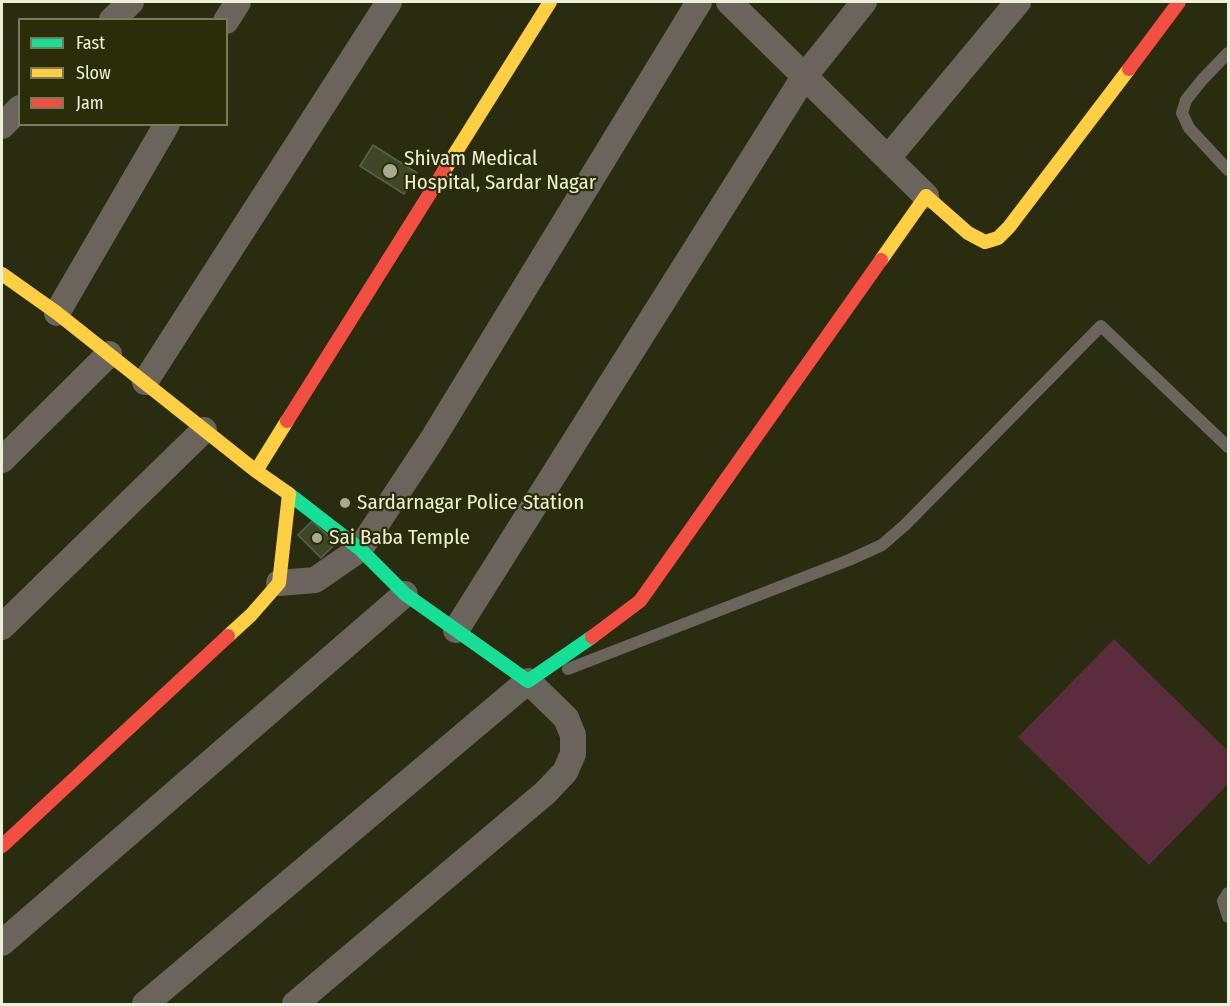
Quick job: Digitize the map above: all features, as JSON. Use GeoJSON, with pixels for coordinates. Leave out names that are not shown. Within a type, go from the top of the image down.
{"type":"FeatureCollection","features":[{"type":"Feature","properties":{"kind":"street"},"geometry":{"type":"LineString","coordinates":[[114,18],[131,2]]}},
{"type":"Feature","properties":{"kind":"street"},"geometry":{"type":"LineString","coordinates":[[228,18],[238,2]]}},
{"type":"Feature","properties":{"kind":"street"},"geometry":{"type":"LineString","coordinates":[[144,382],[389,2]]}},
{"type":"Feature","properties":{"kind":"street"},"geometry":{"type":"LineString","coordinates":[[256,471],[550,2]]}},
{"type":"Feature","properties":{"kind":"street"},"geometry":{"type":"LineString","coordinates":[[279,583],[315,580],[360,549],[432,440],[699,2]]}},
{"type":"Feature","properties":{"kind":"street"},"geometry":{"type":"LineString","coordinates":[[729,2],[926,196],[968,233],[985,242],[998,238],[1009,227],[1179,2]]}},
{"type":"Feature","properties":{"kind":"street"},"geometry":{"type":"LineString","coordinates":[[456,630],[804,77],[864,2]]}},
{"type":"Feature","properties":{"kind":"street"},"geometry":{"type":"LineString","coordinates":[[888,158],[1018,2]]}},
{"type":"Feature","properties":{"kind":"street"},"geometry":{"type":"LineString","coordinates":[[2,126],[18,110]]}},
{"type":"Feature","properties":{"kind":"street"},"geometry":{"type":"LineString","coordinates":[[57,313],[165,126]]}},
{"type":"Feature","properties":{"kind":"street"},"geometry":{"type":"LineString","coordinates":[[146,1005],[528,681],[640,601],[926,196]]}},
{"type":"Feature","properties":{"kind":"street"},"geometry":{"type":"LineString","coordinates":[[4,281],[57,313],[256,471],[360,549],[405,594],[528,681],[566,718],[573,735],[573,754],[566,772],[545,793],[295,1005]]}},
{"type":"Feature","properties":{"kind":"street"},"geometry":{"type":"LineString","coordinates":[[2,460],[109,354]]}},
{"type":"Feature","properties":{"kind":"street"},"geometry":{"type":"LineString","coordinates":[[2,627],[204,430]]}},
{"type":"Feature","properties":{"kind":"street"},"geometry":{"type":"LineString","coordinates":[[2,846],[251,615],[279,583],[289,494]]}},
{"type":"Feature","properties":{"kind":"street"},"geometry":{"type":"LineString","coordinates":[[2,943],[405,594]]}},
{"type":"Feature","properties":{"kind":"lane"},"geometry":{"type":"LineString","coordinates":[[1228,53],[1186,100],[1182,113],[1189,128],[1228,170]]}},
{"type":"Feature","properties":{"kind":"lane"},"geometry":{"type":"LineString","coordinates":[[528,681],[587,663],[882,545],[905,525],[1101,326],[1228,447]]}},
{"type":"Feature","properties":{"kind":"lane"},"geometry":{"type":"LineString","coordinates":[[1228,893],[1223,901],[1228,917]]}},
{"type":"Feature","properties":{"kind":"shaded area"},"geometry":{"type":"Polygon","coordinates":[[[1114,639],[1228,751],[1228,784],[1149,865],[1018,737],[1114,639]]]}},
{"type":"Feature","properties":{"kind":"building"},"geometry":{"type":"Polygon","coordinates":[[[373,145],[417,173],[404,194],[360,166],[373,145]]]}},
{"type":"Feature","properties":{"kind":"building"},"geometry":{"type":"Polygon","coordinates":[[[312,521],[336,543],[321,558],[298,535],[312,521]]]}},
{"type":"Feature","properties":{"kind":"traffic: fast"},"geometry":{"type":"LineString","coordinates":[[289,494],[360,549],[405,594],[528,681],[592,637]]}},
{"type":"Feature","properties":{"kind":"traffic: slow"},"geometry":{"type":"LineString","coordinates":[[444,171],[550,2]]}},
{"type":"Feature","properties":{"kind":"traffic: slow"},"geometry":{"type":"LineString","coordinates":[[881,260],[926,196],[968,233],[985,242],[998,238],[1009,227],[1129,69]]}},
{"type":"Feature","properties":{"kind":"traffic: slow"},"geometry":{"type":"LineString","coordinates":[[2,274],[57,313],[256,471]]}},
{"type":"Feature","properties":{"kind":"traffic: slow"},"geometry":{"type":"LineString","coordinates":[[228,636],[251,615],[279,583],[289,494],[256,471],[287,421]]}},
{"type":"Feature","properties":{"kind":"traffic: jam"},"geometry":{"type":"LineString","coordinates":[[1129,69],[1179,2]]}},
{"type":"Feature","properties":{"kind":"traffic: jam"},"geometry":{"type":"LineString","coordinates":[[287,421],[444,171]]}},
{"type":"Feature","properties":{"kind":"traffic: jam"},"geometry":{"type":"LineString","coordinates":[[592,637],[640,601],[881,260]]}},
{"type":"Feature","properties":{"kind":"traffic: jam"},"geometry":{"type":"LineString","coordinates":[[2,846],[228,636]]}},
{"type":"Feature","properties":{"kind":"place","name":"Shivam Medical Hospital, Sardar Nagar"},"geometry":{"type":"Point","coordinates":[390,171]}},
{"type":"Feature","properties":{"kind":"place","name":"Sardarnagar Police Station"},"geometry":{"type":"Point","coordinates":[345,503]}},
{"type":"Feature","properties":{"kind":"place","name":"Sai Baba Temple"},"geometry":{"type":"Point","coordinates":[317,538]}}]}
